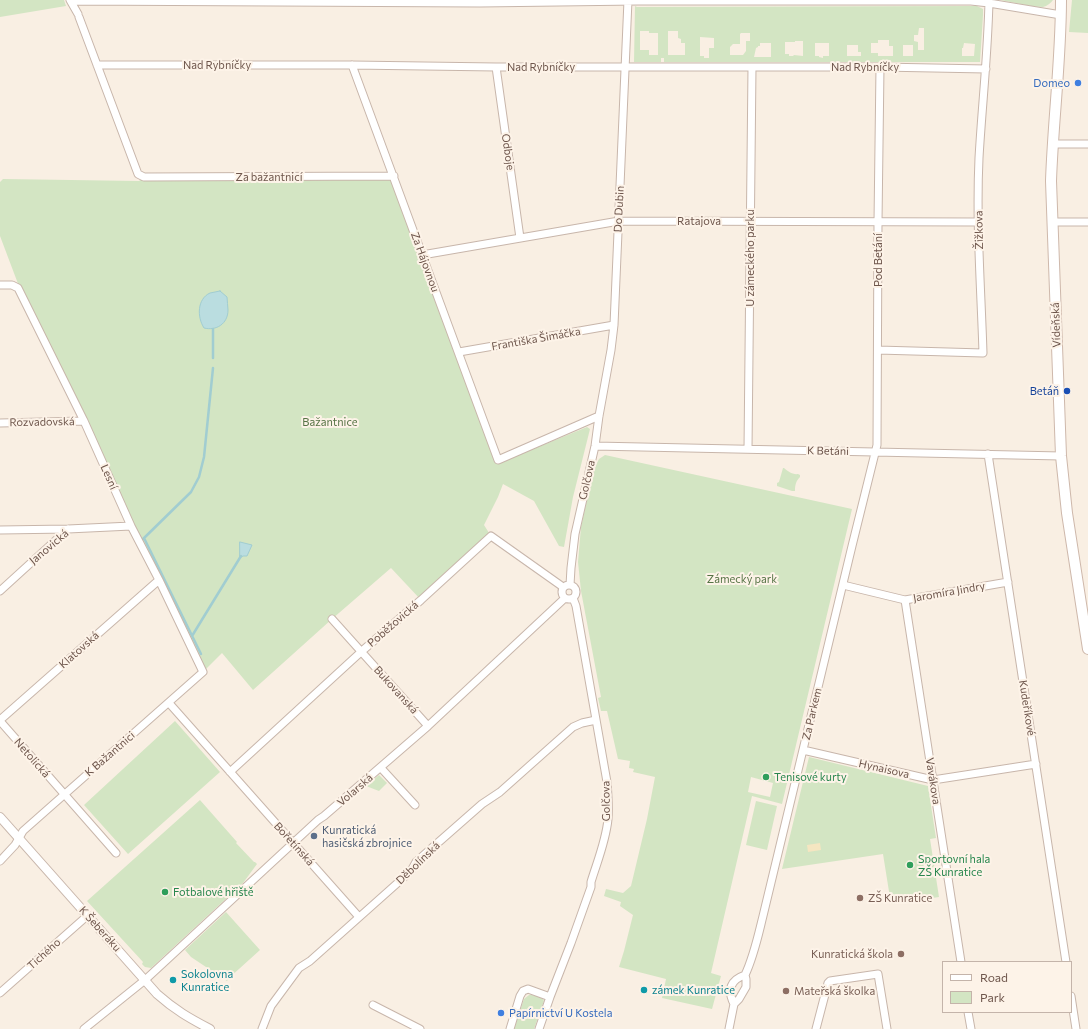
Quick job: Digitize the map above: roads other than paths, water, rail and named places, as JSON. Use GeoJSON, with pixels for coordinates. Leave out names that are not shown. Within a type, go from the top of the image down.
{"type":"FeatureCollection","features":[{"type":"Feature","properties":{"kind":"main road","name":"Vídeňská"},"geometry":{"type":"LineString","coordinates":[[1061,0],[1051,181],[1061,456],[1067,513],[1085,609],[1088,649]]}},
{"type":"Feature","properties":{"kind":"street"},"geometry":{"type":"LineString","coordinates":[[97,65],[78,15],[70,0],[989,1],[1061,15]]}},
{"type":"Feature","properties":{"kind":"street","name":"Do Dubin"},"geometry":{"type":"LineString","coordinates":[[599,416],[614,325],[628,0]]}},
{"type":"Feature","properties":{"kind":"street","name":"Žižkova"},"geometry":{"type":"LineString","coordinates":[[878,350],[983,353],[978,222],[979,159],[986,69],[989,1]]}},
{"type":"Feature","properties":{"kind":"street","name":"Nad Rybníčky"},"geometry":{"type":"LineString","coordinates":[[97,65],[880,67],[986,69]]}},
{"type":"Feature","properties":{"kind":"street","name":"Za bažantnicí"},"geometry":{"type":"LineString","coordinates":[[97,65],[138,174],[144,177],[394,176]]}},
{"type":"Feature","properties":{"kind":"street","name":"Za Hájovnou"},"geometry":{"type":"LineString","coordinates":[[352,65],[498,460],[599,416]]}},
{"type":"Feature","properties":{"kind":"street","name":"Odboje"},"geometry":{"type":"LineString","coordinates":[[496,67],[520,238]]}},
{"type":"Feature","properties":{"kind":"street","name":"U zámeckého parku"},"geometry":{"type":"LineString","coordinates":[[748,449],[752,67]]}},
{"type":"Feature","properties":{"kind":"street","name":"Pod Betání"},"geometry":{"type":"LineString","coordinates":[[875,452],[877,445],[880,67]]}},
{"type":"Feature","properties":{"kind":"street"},"geometry":{"type":"LineString","coordinates":[[1052,144],[1088,144]]}},
{"type":"Feature","properties":{"kind":"street","name":"Ratajova"},"geometry":{"type":"LineString","coordinates":[[422,255],[619,221],[978,222]]}},
{"type":"Feature","properties":{"kind":"street"},"geometry":{"type":"LineString","coordinates":[[1052,222],[1088,222]]}},
{"type":"Feature","properties":{"kind":"street","name":"Lesní"},"geometry":{"type":"LineString","coordinates":[[0,285],[12,285],[18,288],[84,421],[131,526],[159,580],[203,672]]}},
{"type":"Feature","properties":{"kind":"street","name":"Františka Šimáčka"},"geometry":{"type":"LineString","coordinates":[[459,352],[614,325]]}},
{"type":"Feature","properties":{"kind":"street","name":"Golčova"},"geometry":{"type":"LineString","coordinates":[[566,586],[571,568],[575,534],[599,416]]}},
{"type":"Feature","properties":{"kind":"street","name":"Rozvadovská"},"geometry":{"type":"LineString","coordinates":[[0,423],[84,421]]}},
{"type":"Feature","properties":{"kind":"street","name":"K Betáni"},"geometry":{"type":"LineString","coordinates":[[594,446],[1061,456]]}},
{"type":"Feature","properties":{"kind":"street","name":"Za Parkem"},"geometry":{"type":"LineString","coordinates":[[729,1029],[734,1004],[739,999],[746,987],[745,975],[755,949],[875,452]]}},
{"type":"Feature","properties":{"kind":"street","name":"Kudeříkové"},"geometry":{"type":"LineString","coordinates":[[988,454],[1066,961]]}},
{"type":"Feature","properties":{"kind":"street","name":"Janovická"},"geometry":{"type":"LineString","coordinates":[[0,591],[68,529],[131,526]]}},
{"type":"Feature","properties":{"kind":"street"},"geometry":{"type":"LineString","coordinates":[[0,530],[68,529]]}},
{"type":"Feature","properties":{"kind":"street","name":"Poběžovická"},"geometry":{"type":"LineString","coordinates":[[230,772],[491,536],[566,586]]}},
{"type":"Feature","properties":{"kind":"street","name":"Klatovská"},"geometry":{"type":"LineString","coordinates":[[0,721],[159,580]]}},
{"type":"Feature","properties":{"kind":"street","name":"Jaromíra Jindry"},"geometry":{"type":"LineString","coordinates":[[843,585],[905,600],[1008,582]]}},
{"type":"Feature","properties":{"kind":"street"},"geometry":{"type":"LineString","coordinates":[[566,586],[573,586],[576,590],[573,598],[564,598],[561,592],[566,586]]}},
{"type":"Feature","properties":{"kind":"street","name":"Volarská"},"geometry":{"type":"LineString","coordinates":[[84,1029],[145,980],[318,820],[381,768],[428,726],[564,598]]}},
{"type":"Feature","properties":{"kind":"street","name":"Golčova"},"geometry":{"type":"LineString","coordinates":[[539,1029],[591,887],[591,882],[604,841],[608,818],[609,798],[607,782],[576,606],[573,598]]}},
{"type":"Feature","properties":{"kind":"street","name":"Vavákova"},"geometry":{"type":"LineString","coordinates":[[905,600],[961,961]]}},
{"type":"Feature","properties":{"kind":"street","name":"Bukovanská"},"geometry":{"type":"LineString","coordinates":[[332,618],[428,726]]}},
{"type":"Feature","properties":{"kind":"street","name":"K Bažantnici"},"geometry":{"type":"LineString","coordinates":[[0,861],[15,845],[23,831],[203,672]]}},
{"type":"Feature","properties":{"kind":"street","name":"Bořetínská"},"geometry":{"type":"LineString","coordinates":[[169,703],[359,917]]}},
{"type":"Feature","properties":{"kind":"street","name":"Děbolínská"},"geometry":{"type":"LineString","coordinates":[[262,1029],[270,1008],[299,968],[310,961],[411,871],[416,862],[434,846],[482,804],[500,792],[573,727],[582,723],[596,720]]}},
{"type":"Feature","properties":{"kind":"street","name":"Netolická"},"geometry":{"type":"LineString","coordinates":[[0,721],[116,853]]}},
{"type":"Feature","properties":{"kind":"street","name":"Hynaisova"},"geometry":{"type":"LineString","coordinates":[[804,750],[933,780],[1036,764]]}},
{"type":"Feature","properties":{"kind":"street"},"geometry":{"type":"LineString","coordinates":[[381,768],[415,805]]}},
{"type":"Feature","properties":{"kind":"street","name":"K Šeberáku"},"geometry":{"type":"LineString","coordinates":[[0,817],[157,994],[170,1006],[210,1029]]}},
{"type":"Feature","properties":{"kind":"street","name":"Tichého"},"geometry":{"type":"LineString","coordinates":[[0,993],[87,916]]}},
{"type":"Feature","properties":{"kind":"street"},"geometry":{"type":"LineString","coordinates":[[816,1029],[826,986],[830,981],[878,974],[887,1029]]}},
{"type":"Feature","properties":{"kind":"street","name":"Za Parkem"},"geometry":{"type":"LineString","coordinates":[[734,1004],[730,992],[732,984],[737,978],[745,975]]}},
{"type":"Feature","properties":{"kind":"street"},"geometry":{"type":"LineString","coordinates":[[510,1029],[520,996],[523,991],[528,989],[550,997]]}},
{"type":"Feature","properties":{"kind":"street"},"geometry":{"type":"LineString","coordinates":[[1072,1003],[1076,1029]]}},
{"type":"Feature","properties":{"kind":"street"},"geometry":{"type":"LineString","coordinates":[[374,1005],[420,1029]]}},
{"type":"Feature","properties":{"kind":"street"},"geometry":{"type":"LineString","coordinates":[[968,1013],[971,1029]]}},
{"type":"Feature","properties":{"kind":"water"},"geometry":{"type":"Polygon","coordinates":[[[220,291],[227,297],[228,310],[226,319],[224,323],[217,327],[208,329],[204,328],[199,314],[203,299],[210,293],[220,291]]]}},
{"type":"Feature","properties":{"kind":"water"},"geometry":{"type":"Polygon","coordinates":[[[240,542],[252,545],[247,556],[240,558],[240,542]]]}},
{"type":"Feature","properties":{"kind":"waterway"},"geometry":{"type":"LineString","coordinates":[[213,329],[213,358]]}},
{"type":"Feature","properties":{"kind":"waterway"},"geometry":{"type":"LineString","coordinates":[[141,541],[191,492],[199,477],[204,457],[213,368]]}},
{"type":"Feature","properties":{"kind":"waterway"},"geometry":{"type":"LineString","coordinates":[[144,538],[201,654]]}},
{"type":"Feature","properties":{"kind":"waterway"},"geometry":{"type":"LineString","coordinates":[[192,636],[241,556]]}},
{"type":"Feature","properties":{"kind":"place","name":"Domeo"},"geometry":{"type":"Point","coordinates":[1078,83]}},
{"type":"Feature","properties":{"kind":"place","name":"Betáň"},"geometry":{"type":"Point","coordinates":[1067,391]}},
{"type":"Feature","properties":{"kind":"place","name":"Tenisové kurty"},"geometry":{"type":"Point","coordinates":[766,777]}},
{"type":"Feature","properties":{"kind":"place","name":"Kunratická hasičská zbrojnice"},"geometry":{"type":"Point","coordinates":[314,836]}},
{"type":"Feature","properties":{"kind":"place","name":"Sportovní hala ZŠ Kunratice"},"geometry":{"type":"Point","coordinates":[910,865]}},
{"type":"Feature","properties":{"kind":"place","name":"Fotbalové hřiště"},"geometry":{"type":"Point","coordinates":[165,892]}},
{"type":"Feature","properties":{"kind":"place","name":"ZŠ Kunratice"},"geometry":{"type":"Point","coordinates":[860,898]}},
{"type":"Feature","properties":{"kind":"place","name":"Kunratická škola"},"geometry":{"type":"Point","coordinates":[901,954]}},
{"type":"Feature","properties":{"kind":"place","name":"Sokolovna Kunratice"},"geometry":{"type":"Point","coordinates":[173,980]}},
{"type":"Feature","properties":{"kind":"place","name":"zámek Kunratice"},"geometry":{"type":"Point","coordinates":[644,990]}},
{"type":"Feature","properties":{"kind":"place","name":"Mateřská školka"},"geometry":{"type":"Point","coordinates":[786,991]}},
{"type":"Feature","properties":{"kind":"place","name":"Papírnictví U Kostela"},"geometry":{"type":"Point","coordinates":[501,1013]}},
{"type":"Feature","properties":{"kind":"park label","name":"Bažantnice"},"geometry":{"type":"Point","coordinates":[330,422]}},
{"type":"Feature","properties":{"kind":"park label","name":"Zámecký park"},"geometry":{"type":"Point","coordinates":[742,579]}}]}
